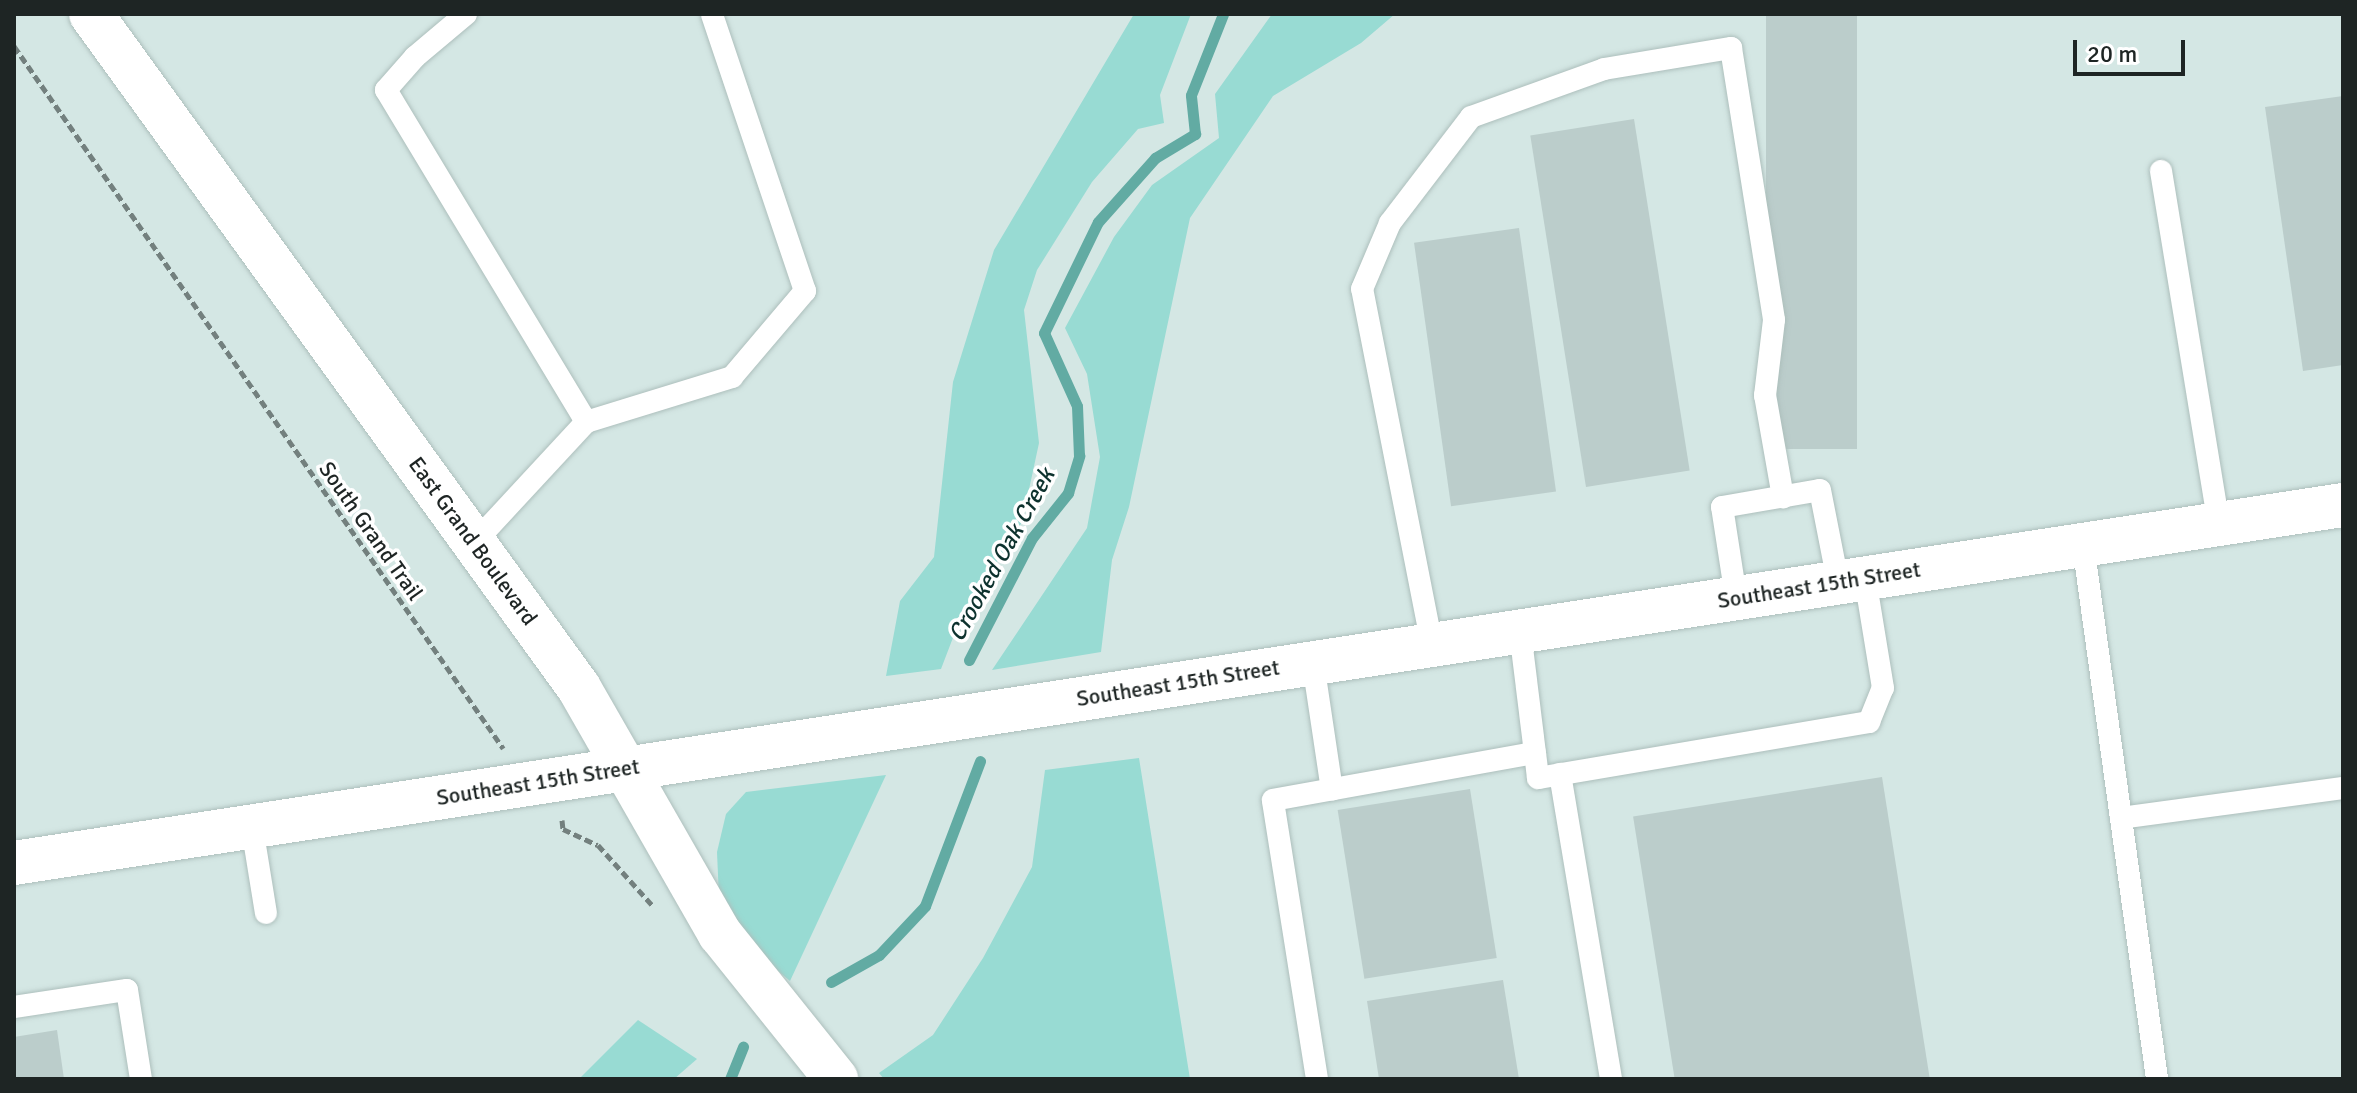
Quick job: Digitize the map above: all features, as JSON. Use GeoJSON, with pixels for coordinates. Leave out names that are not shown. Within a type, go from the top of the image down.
{"type":"FeatureCollection","features":[{"type":"Feature","properties":{"kind":"main road","name":"East Grand Boulevard"},"geometry":{"type":"LineString","coordinates":[[91,14],[579,688],[628,768],[720,934],[836,1079]]}},
{"type":"Feature","properties":{"kind":"main road","name":"Southeast 15th Street"},"geometry":{"type":"LineString","coordinates":[[14,863],[2343,505]]}},
{"type":"Feature","properties":{"kind":"lane"},"geometry":{"type":"LineString","coordinates":[[466,14],[415,57],[386,90],[586,422]]}},
{"type":"Feature","properties":{"kind":"lane"},"geometry":{"type":"LineString","coordinates":[[474,543],[586,422],[732,377],[805,291],[712,14]]}},
{"type":"Feature","properties":{"kind":"lane"},"geometry":{"type":"LineString","coordinates":[[1432,645],[1362,289],[1390,223],[1471,117],[1604,69],[1731,48],[1774,320],[1765,395],[1783,497]]}},
{"type":"Feature","properties":{"kind":"lane"},"geometry":{"type":"LineString","coordinates":[[2161,171],[2219,524]]}},
{"type":"Feature","properties":{"kind":"lane"},"geometry":{"type":"LineString","coordinates":[[1520,631],[1538,778],[1869,722],[1883,688],[1852,580],[1820,490],[1722,507],[1736,597]]}},
{"type":"Feature","properties":{"kind":"lane"},"geometry":{"type":"LineString","coordinates":[[2083,544],[2157,1079]]}},
{"type":"Feature","properties":{"kind":"lane"},"geometry":{"type":"LineString","coordinates":[[1313,663],[1332,790]]}},
{"type":"Feature","properties":{"kind":"lane"},"geometry":{"type":"LineString","coordinates":[[1317,1079],[1273,800],[1535,753]]}},
{"type":"Feature","properties":{"kind":"lane"},"geometry":{"type":"LineString","coordinates":[[1560,774],[1611,1079]]}},
{"type":"Feature","properties":{"kind":"lane"},"geometry":{"type":"LineString","coordinates":[[2121,818],[2343,788]]}},
{"type":"Feature","properties":{"kind":"lane"},"geometry":{"type":"LineString","coordinates":[[252,827],[266,913]]}},
{"type":"Feature","properties":{"kind":"lane"},"geometry":{"type":"LineString","coordinates":[[14,1007],[127,990],[141,1079]]}},
{"type":"Feature","properties":{"kind":"path","name":"South Grand Trail"},"geometry":{"type":"LineString","coordinates":[[14,46],[495,737],[561,814],[563,829],[598,845],[658,912]]}},
{"type":"Feature","properties":{"kind":"shaded area"},"geometry":{"type":"Polygon","coordinates":[[[1134,14],[1191,14],[1160,95],[1164,123],[1138,129],[1092,182],[1037,270],[1024,310],[1039,443],[1022,522],[959,622],[941,669],[886,676],[900,601],[934,557],[953,382],[994,250],[1134,14]]]}},
{"type":"Feature","properties":{"kind":"shaded area"},"geometry":{"type":"Polygon","coordinates":[[[1272,14],[1395,14],[1361,43],[1273,96],[1190,218],[1129,507],[1112,560],[1101,652],[992,670],[1087,528],[1100,457],[1087,374],[1065,328],[1114,237],[1152,185],[1219,138],[1215,94],[1272,14]]]}},
{"type":"Feature","properties":{"kind":"shaded area"},"geometry":{"type":"Polygon","coordinates":[[[1139,758],[1190,1079],[884,1079],[879,1073],[933,1035],[983,958],[1032,867],[1045,770],[1139,758]]]}},
{"type":"Feature","properties":{"kind":"shaded area"},"geometry":{"type":"Polygon","coordinates":[[[886,775],[790,981],[764,959],[719,898],[717,852],[726,814],[746,792],[886,775]]]}},
{"type":"Feature","properties":{"kind":"shaded area"},"geometry":{"type":"Polygon","coordinates":[[[638,1020],[697,1059],[674,1079],[579,1079],[638,1020]]]}},
{"type":"Feature","properties":{"kind":"building"},"geometry":{"type":"Polygon","coordinates":[[[1766,14],[1857,14],[1857,449],[1766,449],[1766,14]]]}},
{"type":"Feature","properties":{"kind":"building"},"geometry":{"type":"Polygon","coordinates":[[[2343,96],[2343,365],[2303,371],[2265,107],[2343,96]]]}},
{"type":"Feature","properties":{"kind":"building"},"geometry":{"type":"Polygon","coordinates":[[[1634,119],[1690,471],[1586,487],[1530,135],[1634,119]]]}},
{"type":"Feature","properties":{"kind":"building"},"geometry":{"type":"Polygon","coordinates":[[[1519,228],[1556,491],[1451,506],[1414,243],[1519,228]]]}},
{"type":"Feature","properties":{"kind":"building"},"geometry":{"type":"Polygon","coordinates":[[[1882,777],[1930,1079],[1675,1079],[1633,816],[1882,777]]]}},
{"type":"Feature","properties":{"kind":"building"},"geometry":{"type":"Polygon","coordinates":[[[1470,789],[1497,958],[1364,979],[1338,810],[1470,789]]]}},
{"type":"Feature","properties":{"kind":"building"},"geometry":{"type":"Polygon","coordinates":[[[1503,980],[1519,1079],[1379,1079],[1367,1001],[1503,980]]]}},
{"type":"Feature","properties":{"kind":"building"},"geometry":{"type":"Polygon","coordinates":[[[57,1030],[64,1079],[14,1079],[14,1037],[57,1030]]]}},
{"type":"Feature","properties":{"kind":"waterway","name":"Crooked Oak Creek"},"geometry":{"type":"LineString","coordinates":[[969,660],[1032,538],[1068,493],[1079,456],[1077,406],[1044,333],[1098,222],[1155,158],[1195,134],[1191,95],[1223,14]]}},
{"type":"Feature","properties":{"kind":"waterway","name":"Crooked Oak Creek"},"geometry":{"type":"LineString","coordinates":[[831,982],[879,955],[925,906],[980,761]]}},
{"type":"Feature","properties":{"kind":"waterway","name":"Crooked Oak Creek"},"geometry":{"type":"LineString","coordinates":[[730,1079],[743,1047]]}}]}
